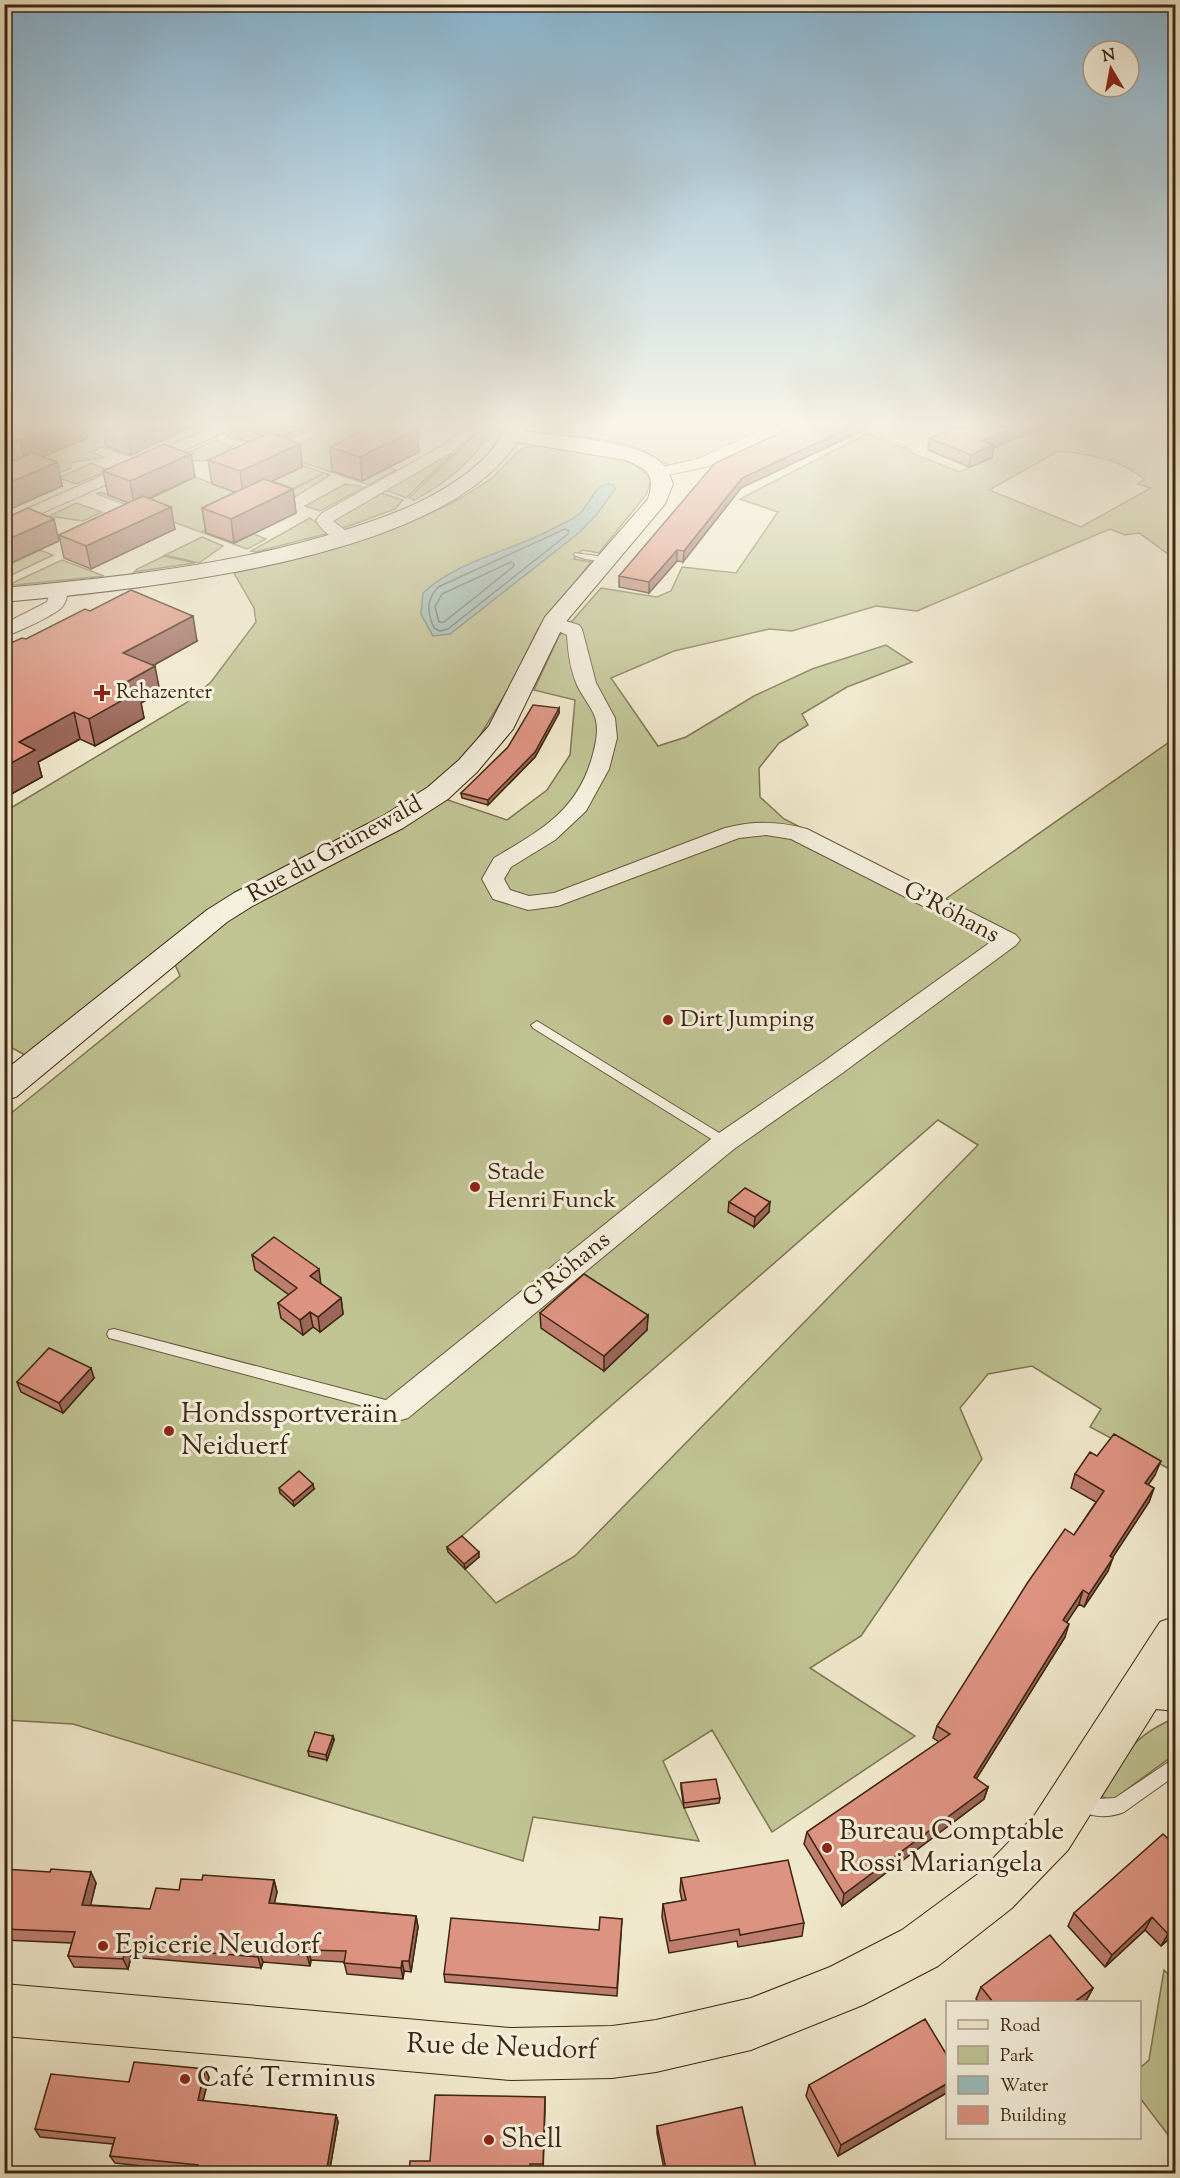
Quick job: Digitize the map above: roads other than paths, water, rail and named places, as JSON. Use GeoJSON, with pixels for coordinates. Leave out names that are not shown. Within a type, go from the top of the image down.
{"type":"FeatureCollection","features":[{"type":"Feature","properties":{"kind":"main road"},"geometry":{"type":"LineString","coordinates":[[4,595],[131,582],[228,567],[312,548],[370,529]]}},
{"type":"Feature","properties":{"kind":"main road","name":"Rue du Grünewald"},"geometry":{"type":"LineString","coordinates":[[4,1089],[218,916],[244,899],[393,822],[438,793],[468,766],[500,729],[553,622],[632,529]]}},
{"type":"Feature","properties":{"kind":"main road","name":"Rue de Neudorf"},"geometry":{"type":"LineString","coordinates":[[4,2010],[511,2054],[612,2052],[656,2046],[751,2024],[845,1987],[920,1948],[995,1891],[1051,1833],[1074,1795],[1160,1688],[1176,1636]]}},
{"type":"Feature","properties":{"kind":"street"},"geometry":{"type":"LineString","coordinates":[[332,529],[346,537]]}},
{"type":"Feature","properties":{"kind":"street"},"geometry":{"type":"LineString","coordinates":[[4,631],[54,605],[58,598],[58,590]]}},
{"type":"Feature","properties":{"kind":"street","name":"G'Röhans"},"geometry":{"type":"LineString","coordinates":[[397,1409],[725,1142],[832,1068],[1008,940],[799,834],[778,827],[756,828],[733,833],[558,899],[528,903],[501,894],[493,879],[502,863],[547,835],[579,807],[599,769],[607,738],[604,718],[586,683],[577,652],[576,635],[573,629],[553,622]]}},
{"type":"Feature","properties":{"kind":"lane"},"geometry":{"type":"LineString","coordinates":[[578,555],[605,559]]}},
{"type":"Feature","properties":{"kind":"lane"},"geometry":{"type":"LineString","coordinates":[[537,1025],[725,1142]]}},
{"type":"Feature","properties":{"kind":"lane"},"geometry":{"type":"LineString","coordinates":[[114,1335],[397,1409]]}},
{"type":"Feature","properties":{"kind":"lane"},"geometry":{"type":"LineString","coordinates":[[1074,1795],[1094,1808],[1119,1806],[1176,1765]]}},
{"type":"Feature","properties":{"kind":"water"},"geometry":{"type":"Polygon","coordinates":[[[553,529],[583,529],[450,634],[433,636],[421,614],[423,593],[437,581],[453,572],[553,529]]]}},
{"type":"Feature","properties":{"kind":"place","name":"Rehazenter"},"geometry":{"type":"Point","coordinates":[102,693]}},
{"type":"Feature","properties":{"kind":"place","name":"Dirt Jumping"},"geometry":{"type":"Point","coordinates":[668,1020]}},
{"type":"Feature","properties":{"kind":"place","name":"Stade Henri Funck"},"geometry":{"type":"Point","coordinates":[475,1187]}},
{"type":"Feature","properties":{"kind":"place","name":"Hondssportveräin Neiduerf"},"geometry":{"type":"Point","coordinates":[169,1431]}},
{"type":"Feature","properties":{"kind":"place","name":"Bureau Comptable Rossi Mariangela"},"geometry":{"type":"Point","coordinates":[827,1848]}},
{"type":"Feature","properties":{"kind":"place","name":"Epicerie Neudorf"},"geometry":{"type":"Point","coordinates":[103,1946]}},
{"type":"Feature","properties":{"kind":"place","name":"Café Terminus"},"geometry":{"type":"Point","coordinates":[185,2079]}},
{"type":"Feature","properties":{"kind":"place","name":"Shell"},"geometry":{"type":"Point","coordinates":[489,2140]}}]}
